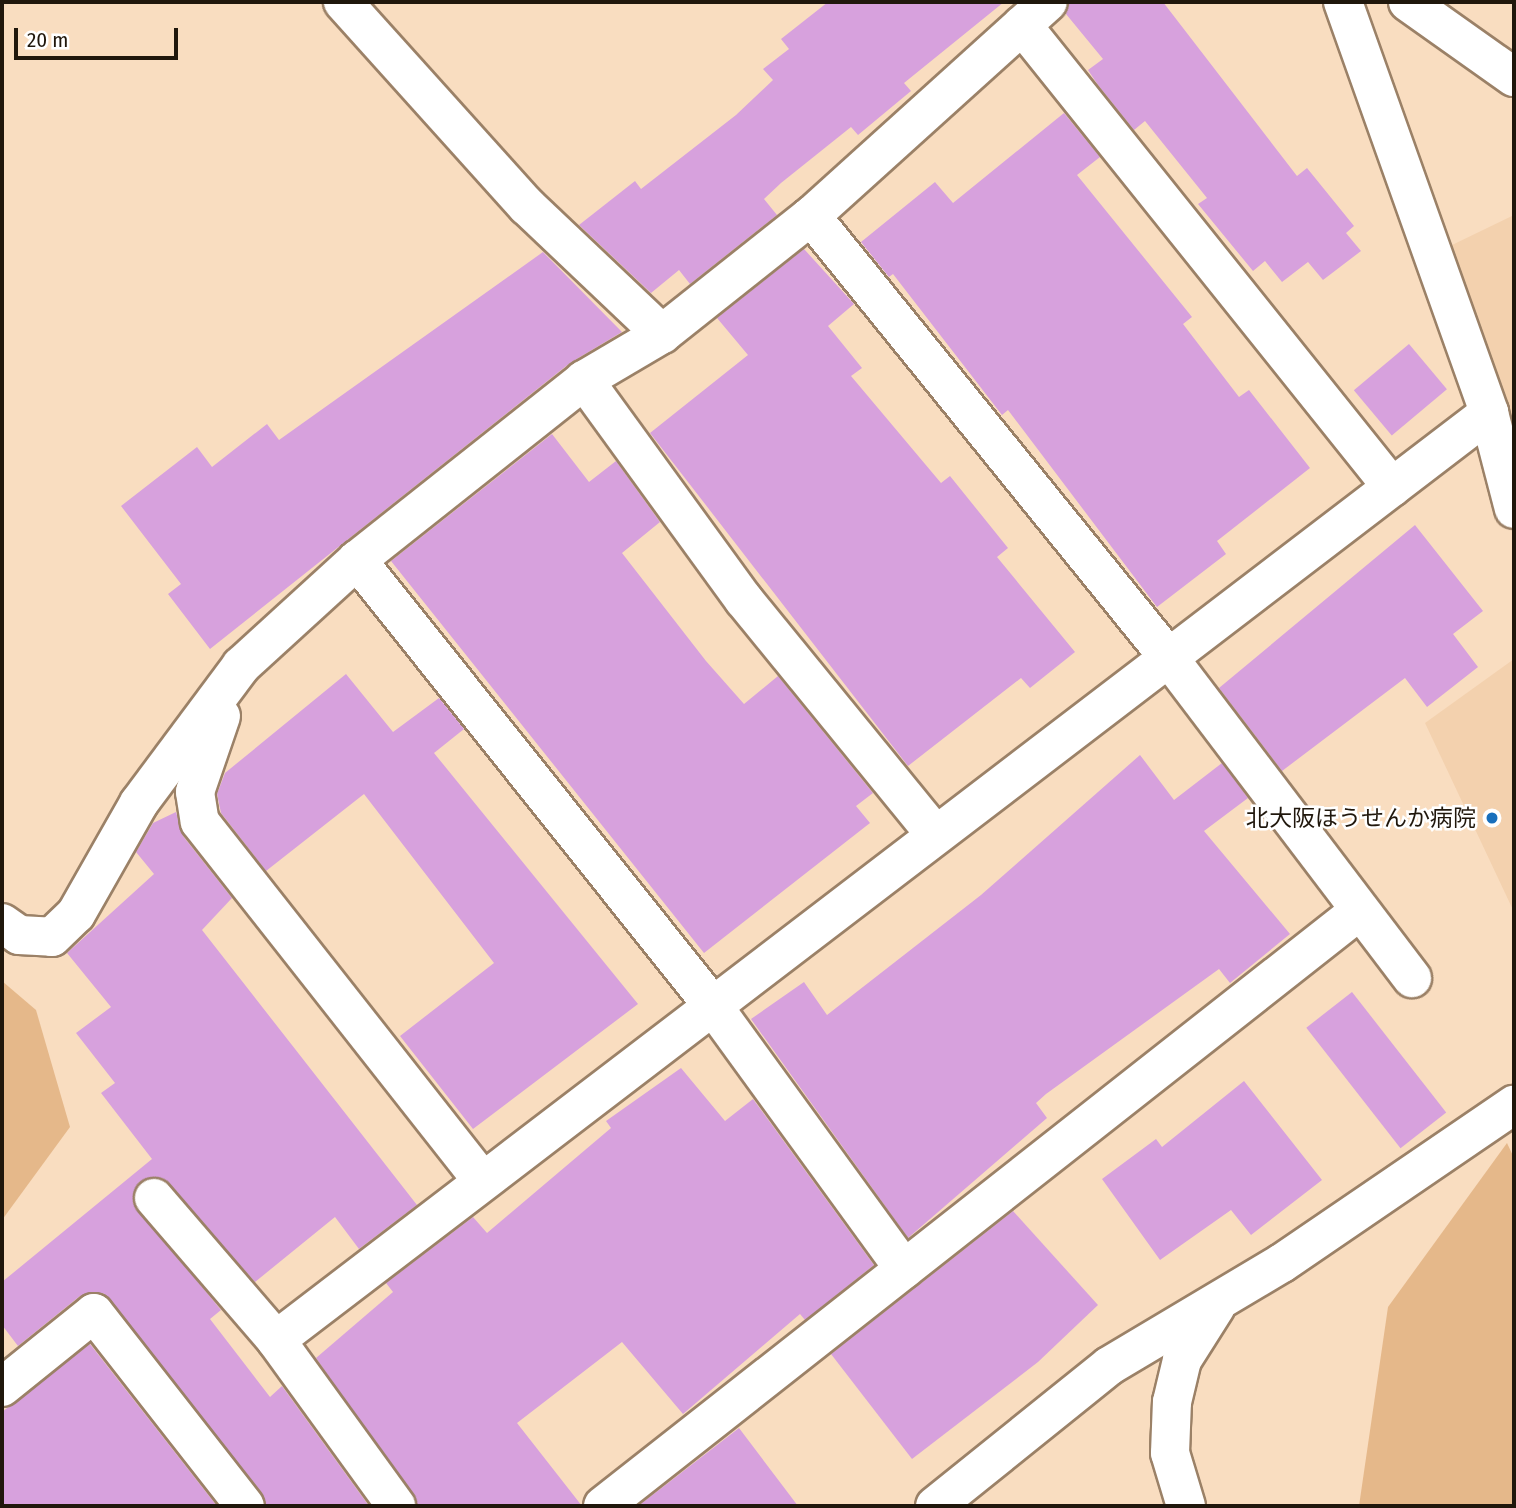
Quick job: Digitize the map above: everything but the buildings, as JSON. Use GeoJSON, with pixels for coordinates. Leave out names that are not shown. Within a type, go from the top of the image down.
{"type":"FeatureCollection","features":[{"type":"Feature","properties":{"kind":"street"},"geometry":{"type":"LineString","coordinates":[[342,2],[527,206],[662,334]]}},
{"type":"Feature","properties":{"kind":"street"},"geometry":{"type":"LineString","coordinates":[[1343,2],[1489,412],[1514,509]]}},
{"type":"Feature","properties":{"kind":"street"},"geometry":{"type":"LineString","coordinates":[[1408,2],[1514,77]]}},
{"type":"Feature","properties":{"kind":"street"},"geometry":{"type":"LineString","coordinates":[[2,923],[38,940],[52,937],[76,914],[139,803],[242,666],[357,560],[584,380],[662,334],[811,216],[1035,13],[1392,487]]}},
{"type":"Feature","properties":{"kind":"street"},"geometry":{"type":"LineString","coordinates":[[811,216],[1169,658],[1412,978]]}},
{"type":"Feature","properties":{"kind":"street"},"geometry":{"type":"LineString","coordinates":[[584,380],[744,600],[936,835]]}},
{"type":"Feature","properties":{"kind":"street"},"geometry":{"type":"LineString","coordinates":[[276,1340],[1489,412]]}},
{"type":"Feature","properties":{"kind":"street"},"geometry":{"type":"LineString","coordinates":[[357,560],[713,1006],[904,1269]]}},
{"type":"Feature","properties":{"kind":"street"},"geometry":{"type":"LineString","coordinates":[[242,666],[202,764],[195,792],[200,822],[483,1181]]}},
{"type":"Feature","properties":{"kind":"street"},"geometry":{"type":"LineString","coordinates":[[603,1506],[1359,911]]}},
{"type":"Feature","properties":{"kind":"street"},"geometry":{"type":"LineString","coordinates":[[934,1506],[1109,1366],[1217,1304],[1507,1110]]}},
{"type":"Feature","properties":{"kind":"street"},"geometry":{"type":"LineString","coordinates":[[154,1198],[276,1340],[396,1506]]}},
{"type":"Feature","properties":{"kind":"street"},"geometry":{"type":"LineString","coordinates":[[1186,1506],[1170,1453],[1172,1402],[1182,1360],[1217,1304]]}},
{"type":"Feature","properties":{"kind":"street"},"geometry":{"type":"LineString","coordinates":[[2,1387],[94,1313],[245,1506]]}},
{"type":"Feature","properties":{"kind":"shaded area"},"geometry":{"type":"Polygon","coordinates":[[[1514,215],[1514,432],[1452,245],[1514,215]]]}},
{"type":"Feature","properties":{"kind":"shaded area","name":"北大阪ほうせんか病院"},"geometry":{"type":"Polygon","coordinates":[[[1514,659],[1514,912],[1425,723],[1514,659]]]}},
{"type":"Feature","properties":{"kind":"shaded area"},"geometry":{"type":"Polygon","coordinates":[[[2,981],[36,1010],[70,1127],[2,1220],[2,981]]]}},
{"type":"Feature","properties":{"kind":"shaded area"},"geometry":{"type":"Polygon","coordinates":[[[1507,1143],[1514,1158],[1514,1506],[1359,1506],[1388,1307],[1507,1143]]]}},
{"type":"Feature","properties":{"kind":"place","name":"北大阪ほうせんか病院"},"geometry":{"type":"Point","coordinates":[1492,818]}}]}
